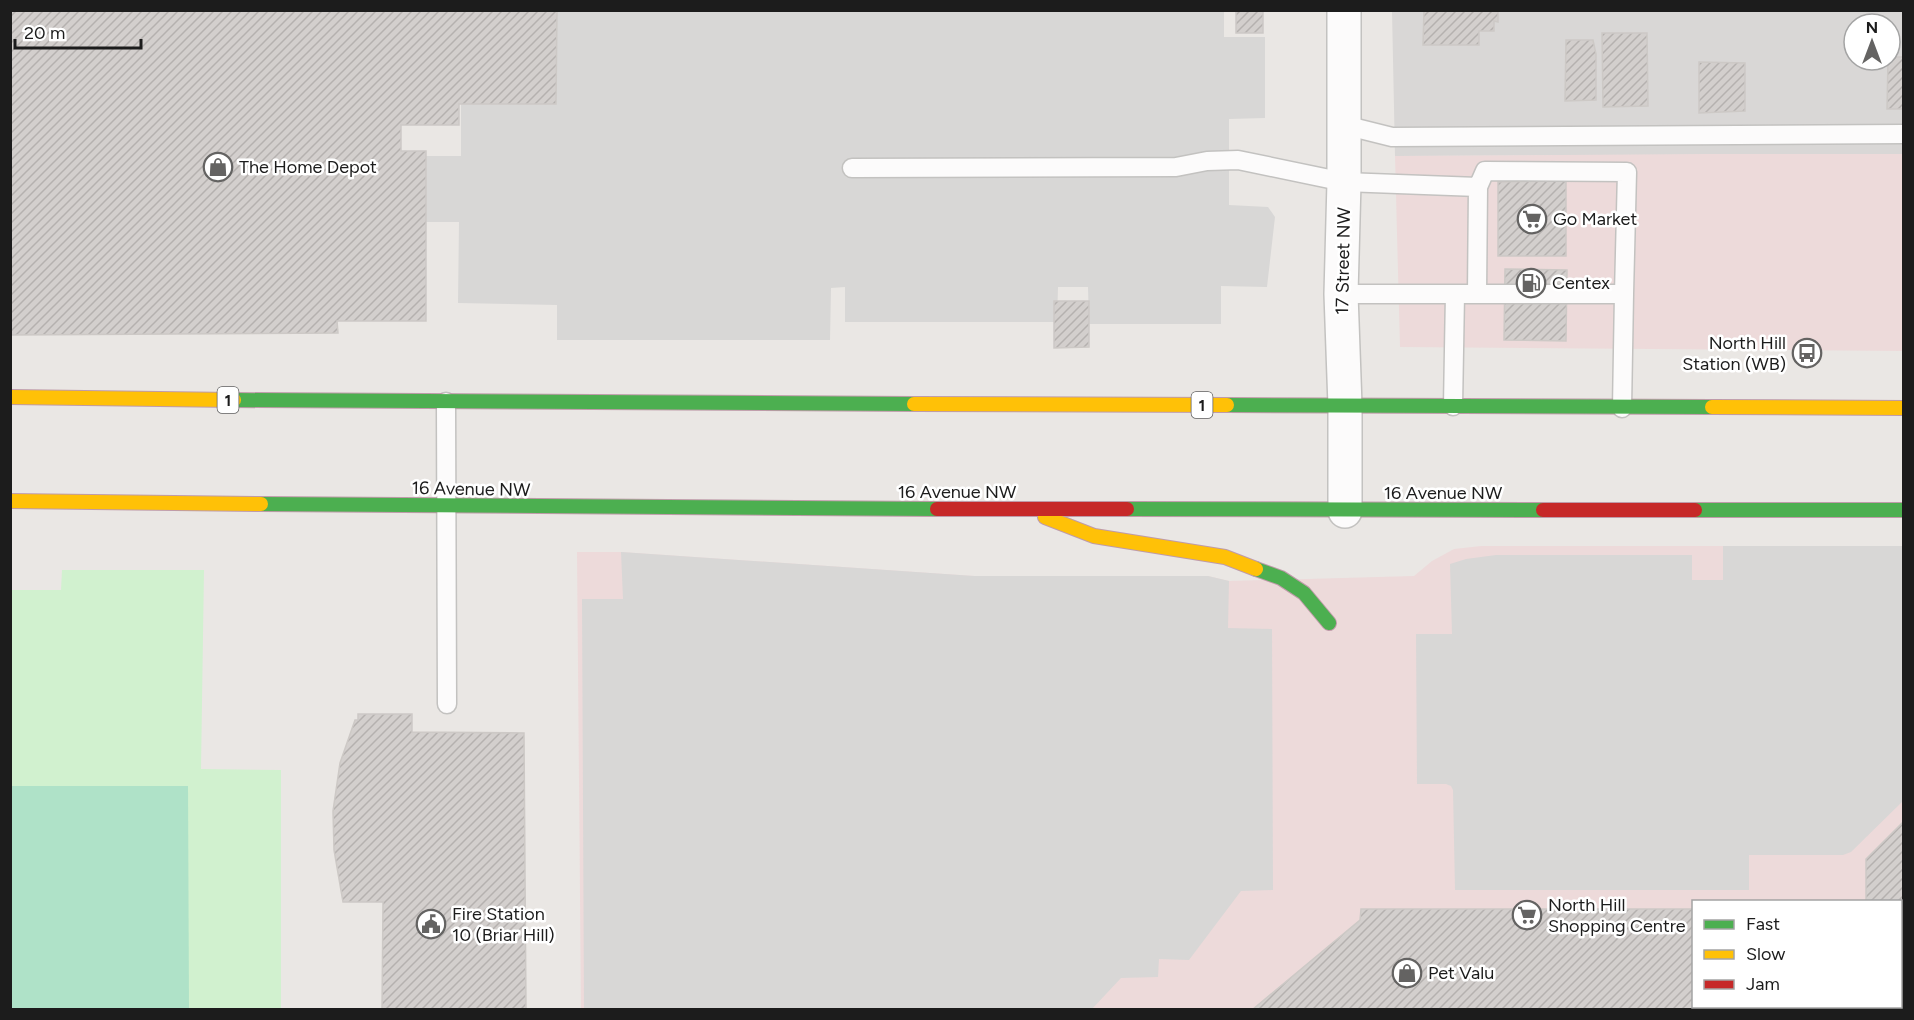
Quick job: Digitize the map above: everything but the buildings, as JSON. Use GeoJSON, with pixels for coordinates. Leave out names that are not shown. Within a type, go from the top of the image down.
{"type":"FeatureCollection","features":[{"type":"Feature","properties":{"kind":"highway","name":"1"},"geometry":{"type":"LineString","coordinates":[[10,398],[1904,408]]}},
{"type":"Feature","properties":{"kind":"highway","name":"16 Avenue NW"},"geometry":{"type":"LineString","coordinates":[[10,501],[445,507],[1030,510],[1904,510]]}},
{"type":"Feature","properties":{"kind":"highway"},"geometry":{"type":"LineString","coordinates":[[1030,510],[1094,536],[1225,557],[1281,578],[1304,593],[1329,624]]}},
{"type":"Feature","properties":{"kind":"street","name":"17 Street NW"},"geometry":{"type":"LineString","coordinates":[[1344,10],[1344,182],[1341,294],[1345,406],[1345,511]]}},
{"type":"Feature","properties":{"kind":"lane"},"geometry":{"type":"LineString","coordinates":[[1344,125],[1392,137],[1904,134]]}},
{"type":"Feature","properties":{"kind":"lane"},"geometry":{"type":"LineString","coordinates":[[852,168],[1176,167],[1207,160],[1238,160],[1344,182],[1478,187]]}},
{"type":"Feature","properties":{"kind":"lane"},"geometry":{"type":"LineString","coordinates":[[1478,294],[1478,187],[1485,171],[1627,172],[1622,408]]}},
{"type":"Feature","properties":{"kind":"lane"},"geometry":{"type":"LineString","coordinates":[[1341,294],[1624,294]]}},
{"type":"Feature","properties":{"kind":"lane"},"geometry":{"type":"LineString","coordinates":[[1453,406],[1455,294]]}},
{"type":"Feature","properties":{"kind":"lane"},"geometry":{"type":"LineString","coordinates":[[446,402],[447,704]]}},
{"type":"Feature","properties":{"kind":"shaded area"},"geometry":{"type":"Polygon","coordinates":[[[557,11],[1224,11],[1224,37],[1265,37],[1265,118],[1229,119],[1229,205],[1268,207],[1275,217],[1267,287],[1221,286],[1221,324],[1089,324],[1088,287],[1058,287],[1057,322],[845,322],[845,287],[831,288],[830,340],[557,340],[557,305],[458,303],[459,222],[426,222],[426,156],[461,156],[461,104],[556,104],[557,11]]]}},
{"type":"Feature","properties":{"kind":"shaded area"},"geometry":{"type":"Polygon","coordinates":[[[1392,11],[1903,11],[1903,154],[1395,156],[1392,11]]]}},
{"type":"Feature","properties":{"kind":"shaded area"},"geometry":{"type":"Polygon","coordinates":[[[1903,154],[1903,351],[1400,347],[1395,156],[1903,154]]]}},
{"type":"Feature","properties":{"kind":"shaded area"},"geometry":{"type":"Polygon","coordinates":[[[1481,546],[1903,546],[1903,1009],[581,1009],[577,552],[621,552],[974,576],[1208,576],[1229,581],[1414,576],[1432,561],[1454,549],[1481,546]]]}},
{"type":"Feature","properties":{"kind":"shaded area"},"geometry":{"type":"Polygon","coordinates":[[[1723,546],[1903,546],[1903,801],[1851,852],[1843,855],[1749,855],[1749,890],[1455,890],[1453,790],[1446,784],[1417,784],[1416,634],[1452,634],[1450,564],[1466,559],[1496,555],[1692,555],[1692,580],[1723,580],[1723,546]]]}},
{"type":"Feature","properties":{"kind":"shaded area"},"geometry":{"type":"Polygon","coordinates":[[[621,552],[974,576],[1208,576],[1229,581],[1228,628],[1272,629],[1273,890],[1241,891],[1189,960],[1159,959],[1158,977],[1121,978],[1092,1009],[584,1009],[582,599],[623,599],[621,552]]]}},
{"type":"Feature","properties":{"kind":"green space"},"geometry":{"type":"Polygon","coordinates":[[[62,570],[204,570],[201,769],[281,770],[281,1009],[11,1010],[11,590],[61,590],[62,570]]]}},
{"type":"Feature","properties":{"kind":"green space"},"geometry":{"type":"Polygon","coordinates":[[[11,786],[188,786],[189,1009],[11,1009],[11,786]]]}},
{"type":"Feature","properties":{"kind":"traffic: fast"},"geometry":{"type":"LineString","coordinates":[[234,400],[914,404]]}},
{"type":"Feature","properties":{"kind":"traffic: fast"},"geometry":{"type":"LineString","coordinates":[[1227,405],[1712,407]]}},
{"type":"Feature","properties":{"kind":"traffic: fast"},"geometry":{"type":"LineString","coordinates":[[261,504],[937,509]]}},
{"type":"Feature","properties":{"kind":"traffic: fast"},"geometry":{"type":"LineString","coordinates":[[1127,509],[1543,510]]}},
{"type":"Feature","properties":{"kind":"traffic: fast"},"geometry":{"type":"LineString","coordinates":[[1695,510],[1904,510]]}},
{"type":"Feature","properties":{"kind":"traffic: fast"},"geometry":{"type":"LineString","coordinates":[[1256,569],[1281,578],[1304,593],[1329,623]]}},
{"type":"Feature","properties":{"kind":"traffic: slow"},"geometry":{"type":"LineString","coordinates":[[10,397],[234,400]]}},
{"type":"Feature","properties":{"kind":"traffic: slow"},"geometry":{"type":"LineString","coordinates":[[914,404],[1227,405]]}},
{"type":"Feature","properties":{"kind":"traffic: slow"},"geometry":{"type":"LineString","coordinates":[[1712,407],[1904,408]]}},
{"type":"Feature","properties":{"kind":"traffic: slow"},"geometry":{"type":"LineString","coordinates":[[10,501],[261,504]]}},
{"type":"Feature","properties":{"kind":"traffic: slow"},"geometry":{"type":"LineString","coordinates":[[1045,517],[1094,536],[1225,557],[1256,569]]}},
{"type":"Feature","properties":{"kind":"traffic: jam"},"geometry":{"type":"LineString","coordinates":[[937,509],[1127,509]]}},
{"type":"Feature","properties":{"kind":"traffic: jam"},"geometry":{"type":"LineString","coordinates":[[1543,510],[1695,510]]}},
{"type":"Feature","properties":{"kind":"place","name":"The Home Depot"},"geometry":{"type":"Point","coordinates":[218,167]}},
{"type":"Feature","properties":{"kind":"place","name":"Go Market"},"geometry":{"type":"Point","coordinates":[1532,219]}},
{"type":"Feature","properties":{"kind":"place","name":"Centex"},"geometry":{"type":"Point","coordinates":[1531,283]}},
{"type":"Feature","properties":{"kind":"place","name":"North Hill Station (WB)"},"geometry":{"type":"Point","coordinates":[1807,353]}},
{"type":"Feature","properties":{"kind":"place","name":"North Hill Shopping Centre"},"geometry":{"type":"Point","coordinates":[1527,915]}},
{"type":"Feature","properties":{"kind":"place","name":"Fire Station 10 (Briar Hill)"},"geometry":{"type":"Point","coordinates":[431,924]}},
{"type":"Feature","properties":{"kind":"place","name":"Pet Valu"},"geometry":{"type":"Point","coordinates":[1407,973]}}]}
